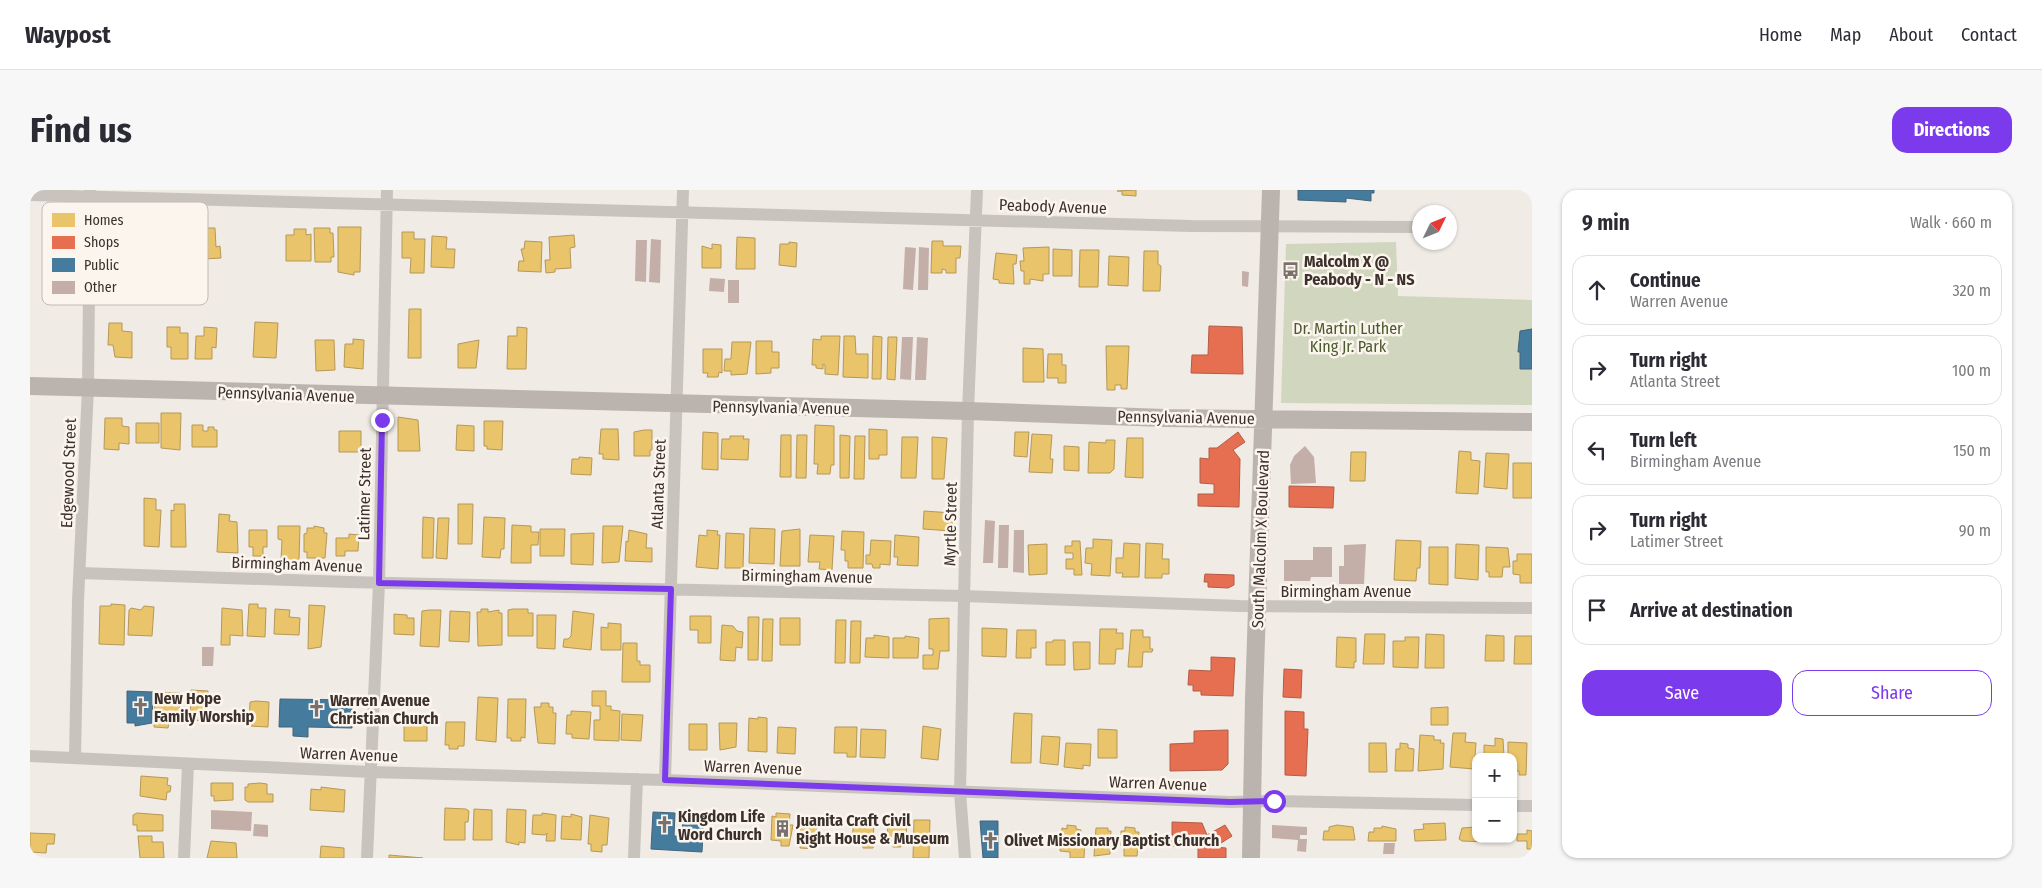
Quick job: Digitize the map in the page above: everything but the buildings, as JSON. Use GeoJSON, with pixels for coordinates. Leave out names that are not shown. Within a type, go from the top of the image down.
{"type":"FeatureCollection","features":[{"type":"Feature","properties":{"kind":"street","name":"Atlanta Street"},"geometry":{"type":"LineString","coordinates":[[665,780],[678,405],[683,190]]}},
{"type":"Feature","properties":{"kind":"street","name":"Myrtle Street"},"geometry":{"type":"LineString","coordinates":[[965,858],[960,792],[968,411],[977,190]]}},
{"type":"Feature","properties":{"kind":"street","name":"South Malcolm X Boulevard"},"geometry":{"type":"LineString","coordinates":[[1251,858],[1271,190]]}},
{"type":"Feature","properties":{"kind":"street","name":"Peabody Avenue"},"geometry":{"type":"LineString","coordinates":[[30,195],[386,196],[682,211],[1270,227],[1412,228]]}},
{"type":"Feature","properties":{"kind":"street","name":"Latimer Street"},"geometry":{"type":"LineString","coordinates":[[367,858],[379,583],[386,196]]}},
{"type":"Feature","properties":{"kind":"street","name":"Edgewood Street"},"geometry":{"type":"LineString","coordinates":[[75,758],[78,601],[88,388],[89,305]]}},
{"type":"Feature","properties":{"kind":"street","name":"Pennsylvania Avenue"},"geometry":{"type":"LineString","coordinates":[[30,386],[1165,418],[1532,422]]}},
{"type":"Feature","properties":{"kind":"street","name":"Birmingham Avenue"},"geometry":{"type":"LineString","coordinates":[[80,573],[379,583],[964,596],[1258,606],[1532,608]]}},
{"type":"Feature","properties":{"kind":"street","name":"Warren Avenue"},"geometry":{"type":"LineString","coordinates":[[30,756],[370,772],[637,779],[1230,802],[1472,805]]}},
{"type":"Feature","properties":{"kind":"street"},"geometry":{"type":"LineString","coordinates":[[184,858],[188,764]]}},
{"type":"Feature","properties":{"kind":"street"},"geometry":{"type":"LineString","coordinates":[[634,858],[637,779]]}},
{"type":"Feature","properties":{"kind":"street"},"geometry":{"type":"LineString","coordinates":[[1517,806],[1532,806]]}},
{"type":"Feature","properties":{"kind":"green space","name":"Dr. Martin Luther King Jr. Park"},"geometry":{"type":"Polygon","coordinates":[[[1396,242],[1398,296],[1532,300],[1532,405],[1281,403],[1286,244],[1396,242]]]}},
{"type":"Feature","properties":{"kind":"place","name":"Malcolm X @ Peabody - N - NS"},"geometry":{"type":"Point","coordinates":[1290,270]}},
{"type":"Feature","properties":{"kind":"place","name":"New Hope Family Worship"},"geometry":{"type":"Point","coordinates":[140,707]}},
{"type":"Feature","properties":{"kind":"place","name":"Warren Avenue Christian Church"},"geometry":{"type":"Point","coordinates":[316,709]}},
{"type":"Feature","properties":{"kind":"place","name":"Kingdom Life Word Church"},"geometry":{"type":"Point","coordinates":[664,825]}},
{"type":"Feature","properties":{"kind":"place","name":"Juanita Craft Civil Right House & Museum"},"geometry":{"type":"Point","coordinates":[782,829]}},
{"type":"Feature","properties":{"kind":"place","name":"Olivet Missionary Baptist Church"},"geometry":{"type":"Point","coordinates":[990,840]}},
{"type":"Feature","properties":{"kind":"route"},"geometry":{"type":"LineString","coordinates":[[382,420],[379,583],[671,589],[665,780],[1230,802],[1274,801]]}}]}
